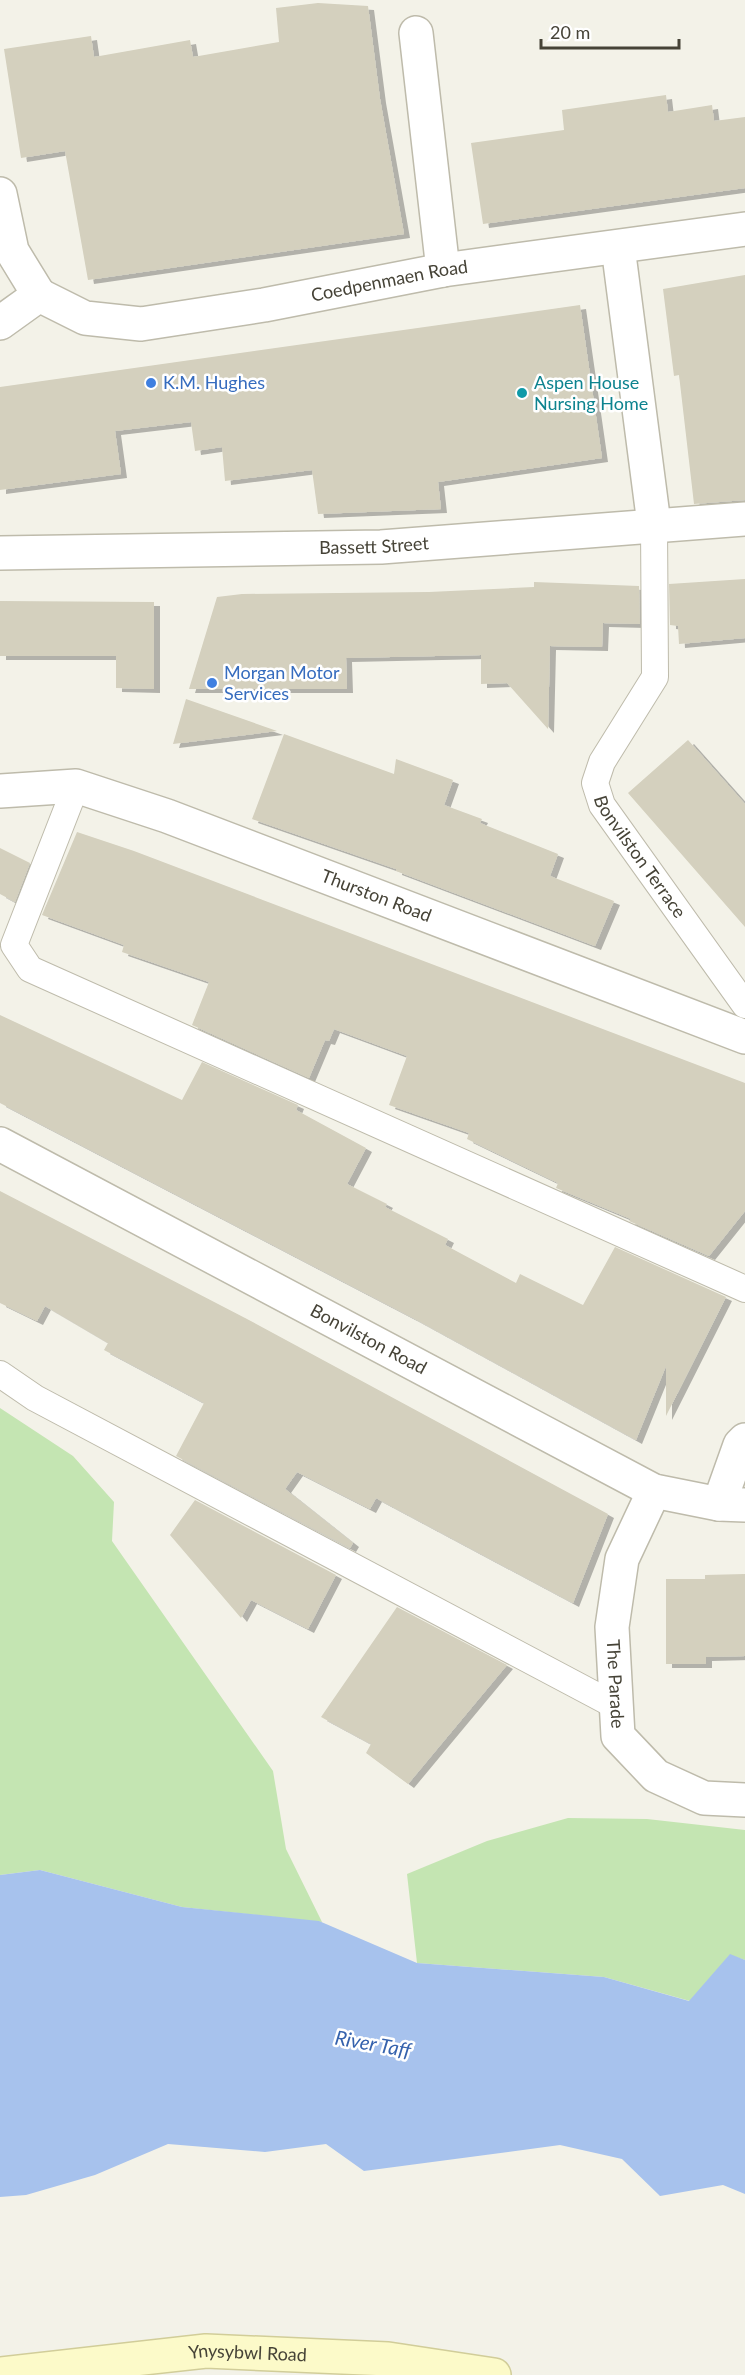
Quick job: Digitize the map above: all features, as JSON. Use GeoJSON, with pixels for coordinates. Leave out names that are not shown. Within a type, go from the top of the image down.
{"type":"FeatureCollection","features":[{"type":"Feature","properties":{"kind":"main road","name":"Ynysybwl Road"},"geometry":{"type":"LineString","coordinates":[[0,2374],[206,2351],[387,2359],[494,2375]]}},
{"type":"Feature","properties":{"kind":"street"},"geometry":{"type":"LineString","coordinates":[[416,33],[443,270]]}},
{"type":"Feature","properties":{"kind":"street"},"geometry":{"type":"LineString","coordinates":[[0,194],[12,251],[39,295],[0,323]]}},
{"type":"Feature","properties":{"kind":"street","name":"Coedpenmaen Road"},"geometry":{"type":"LineString","coordinates":[[39,295],[85,318],[141,324],[264,305],[443,270],[745,229]]}},
{"type":"Feature","properties":{"kind":"street"},"geometry":{"type":"LineString","coordinates":[[618,247],[654,524]]}},
{"type":"Feature","properties":{"kind":"street","name":"Bassett Street"},"geometry":{"type":"LineString","coordinates":[[0,553],[381,547],[654,524],[745,519]]}},
{"type":"Feature","properties":{"kind":"street","name":"Thurston Road"},"geometry":{"type":"LineString","coordinates":[[0,791],[76,786],[167,816],[745,1037]]}},
{"type":"Feature","properties":{"kind":"street","name":"Bonvilston Road"},"geometry":{"type":"LineString","coordinates":[[0,1144],[654,1491],[732,1505]]}},
{"type":"Feature","properties":{"kind":"street"},"geometry":{"type":"LineString","coordinates":[[732,1505],[740,1444],[745,1440]]}},
{"type":"Feature","properties":{"kind":"street","name":"The Parade"},"geometry":{"type":"LineString","coordinates":[[654,1491],[622,1559],[612,1627],[618,1736],[656,1776],[704,1798],[745,1800]]}},
{"type":"Feature","properties":{"kind":"lane","name":"Bonvilston Terrace"},"geometry":{"type":"LineString","coordinates":[[654,524],[656,677],[602,762],[595,783],[602,805],[745,1005]]}},
{"type":"Feature","properties":{"kind":"lane"},"geometry":{"type":"LineString","coordinates":[[76,786],[14,945],[30,969],[745,1289]]}},
{"type":"Feature","properties":{"kind":"lane"},"geometry":{"type":"LineString","coordinates":[[0,1374],[46,1404],[616,1706]]}},
{"type":"Feature","properties":{"kind":"green space"},"geometry":{"type":"Polygon","coordinates":[[[0,1408],[73,1456],[114,1502],[112,1541],[273,1771],[286,1849],[322,1922],[182,1907],[40,1870],[0,1875],[0,1408]]]}},
{"type":"Feature","properties":{"kind":"green space"},"geometry":{"type":"Polygon","coordinates":[[[568,1818],[647,1819],[745,1830],[745,1960],[730,1955],[690,2001],[604,1977],[417,1963],[407,1874],[487,1841],[568,1818]]]}},
{"type":"Feature","properties":{"kind":"water","name":"River Taff"},"geometry":{"type":"Polygon","coordinates":[[[40,1870],[182,1907],[319,1921],[417,1963],[604,1977],[689,2001],[730,1954],[745,1960],[745,2194],[723,2185],[660,2196],[622,2159],[560,2145],[364,2171],[326,2144],[265,2152],[168,2144],[95,2175],[26,2195],[0,2197],[0,1875],[40,1870]]]}},
{"type":"Feature","properties":{"kind":"building"},"geometry":{"type":"Polygon","coordinates":[[[318,3],[368,6],[380,99],[404,234],[88,280],[65,151],[21,158],[4,49],[91,36],[94,57],[190,40],[193,57],[279,42],[276,8],[318,3]]]}},
{"type":"Feature","properties":{"kind":"building"},"geometry":{"type":"Polygon","coordinates":[[[666,95],[668,112],[712,105],[714,121],[745,117],[745,188],[483,224],[471,143],[564,130],[562,110],[666,95]]]}},
{"type":"Feature","properties":{"kind":"building"},"geometry":{"type":"Polygon","coordinates":[[[745,275],[745,500],[694,504],[679,375],[674,376],[663,289],[745,275]]]}},
{"type":"Feature","properties":{"kind":"building"},"geometry":{"type":"Polygon","coordinates":[[[580,305],[602,458],[438,482],[441,509],[318,514],[312,470],[225,481],[222,447],[195,451],[191,422],[115,431],[121,474],[0,490],[0,387],[580,305]]]}},
{"type":"Feature","properties":{"kind":"building"},"geometry":{"type":"Polygon","coordinates":[[[745,579],[745,638],[679,644],[678,626],[670,625],[669,584],[745,579]]]}},
{"type":"Feature","properties":{"kind":"building"},"geometry":{"type":"Polygon","coordinates":[[[534,582],[639,586],[640,624],[603,623],[602,647],[550,646],[548,729],[507,683],[481,684],[481,655],[346,658],[347,689],[189,689],[217,597],[242,594],[429,592],[534,587],[534,582]]]}},
{"type":"Feature","properties":{"kind":"building"},"geometry":{"type":"Polygon","coordinates":[[[0,601],[154,602],[154,689],[116,688],[116,656],[0,656],[0,601]]]}},
{"type":"Feature","properties":{"kind":"building"},"geometry":{"type":"Polygon","coordinates":[[[186,699],[277,731],[173,744],[186,699]]]}},
{"type":"Feature","properties":{"kind":"building"},"geometry":{"type":"Polygon","coordinates":[[[284,734],[394,774],[396,759],[453,780],[444,805],[482,819],[480,823],[558,854],[550,876],[614,901],[595,946],[396,871],[396,869],[252,819],[284,734]]]}},
{"type":"Feature","properties":{"kind":"building"},"geometry":{"type":"Polygon","coordinates":[[[688,740],[745,804],[745,927],[628,793],[688,740]]]}},
{"type":"Feature","properties":{"kind":"building"},"geometry":{"type":"Polygon","coordinates":[[[77,832],[134,851],[745,1083],[745,1211],[709,1256],[629,1221],[631,1219],[556,1188],[558,1183],[467,1139],[469,1133],[389,1105],[407,1056],[334,1029],[329,1041],[325,1040],[309,1078],[192,1025],[209,982],[122,952],[124,945],[42,915],[77,832]]]}},
{"type":"Feature","properties":{"kind":"building"},"geometry":{"type":"Polygon","coordinates":[[[0,848],[30,863],[15,902],[0,894],[0,848]]]}},
{"type":"Feature","properties":{"kind":"building"},"geometry":{"type":"Polygon","coordinates":[[[0,1015],[182,1100],[202,1062],[298,1105],[296,1110],[366,1148],[347,1184],[387,1204],[385,1207],[448,1239],[445,1245],[516,1283],[520,1274],[583,1305],[615,1247],[726,1297],[666,1416],[666,1366],[636,1440],[415,1319],[0,1103],[0,1015]]]}},
{"type":"Feature","properties":{"kind":"building"},"geometry":{"type":"Polygon","coordinates":[[[0,1191],[247,1319],[608,1514],[573,1603],[376,1498],[370,1509],[297,1472],[285,1489],[353,1543],[350,1548],[176,1456],[204,1403],[104,1350],[108,1343],[45,1306],[37,1321],[0,1303],[0,1191]]]}},
{"type":"Feature","properties":{"kind":"building"},"geometry":{"type":"Polygon","coordinates":[[[195,1500],[336,1575],[308,1629],[251,1600],[241,1618],[170,1535],[195,1500]]]}},
{"type":"Feature","properties":{"kind":"building"},"geometry":{"type":"Polygon","coordinates":[[[745,1574],[745,1656],[706,1657],[706,1664],[666,1664],[666,1579],[705,1579],[705,1575],[745,1574]]]}},
{"type":"Feature","properties":{"kind":"building"},"geometry":{"type":"Polygon","coordinates":[[[397,1607],[507,1665],[408,1784],[366,1753],[371,1744],[321,1717],[397,1607]]]}},
{"type":"Feature","properties":{"kind":"place","name":"K.M. Hughes"},"geometry":{"type":"Point","coordinates":[151,383]}},
{"type":"Feature","properties":{"kind":"place","name":"Aspen House Nursing Home"},"geometry":{"type":"Point","coordinates":[522,393]}},
{"type":"Feature","properties":{"kind":"place","name":"Morgan Motor Services"},"geometry":{"type":"Point","coordinates":[212,683]}}]}
